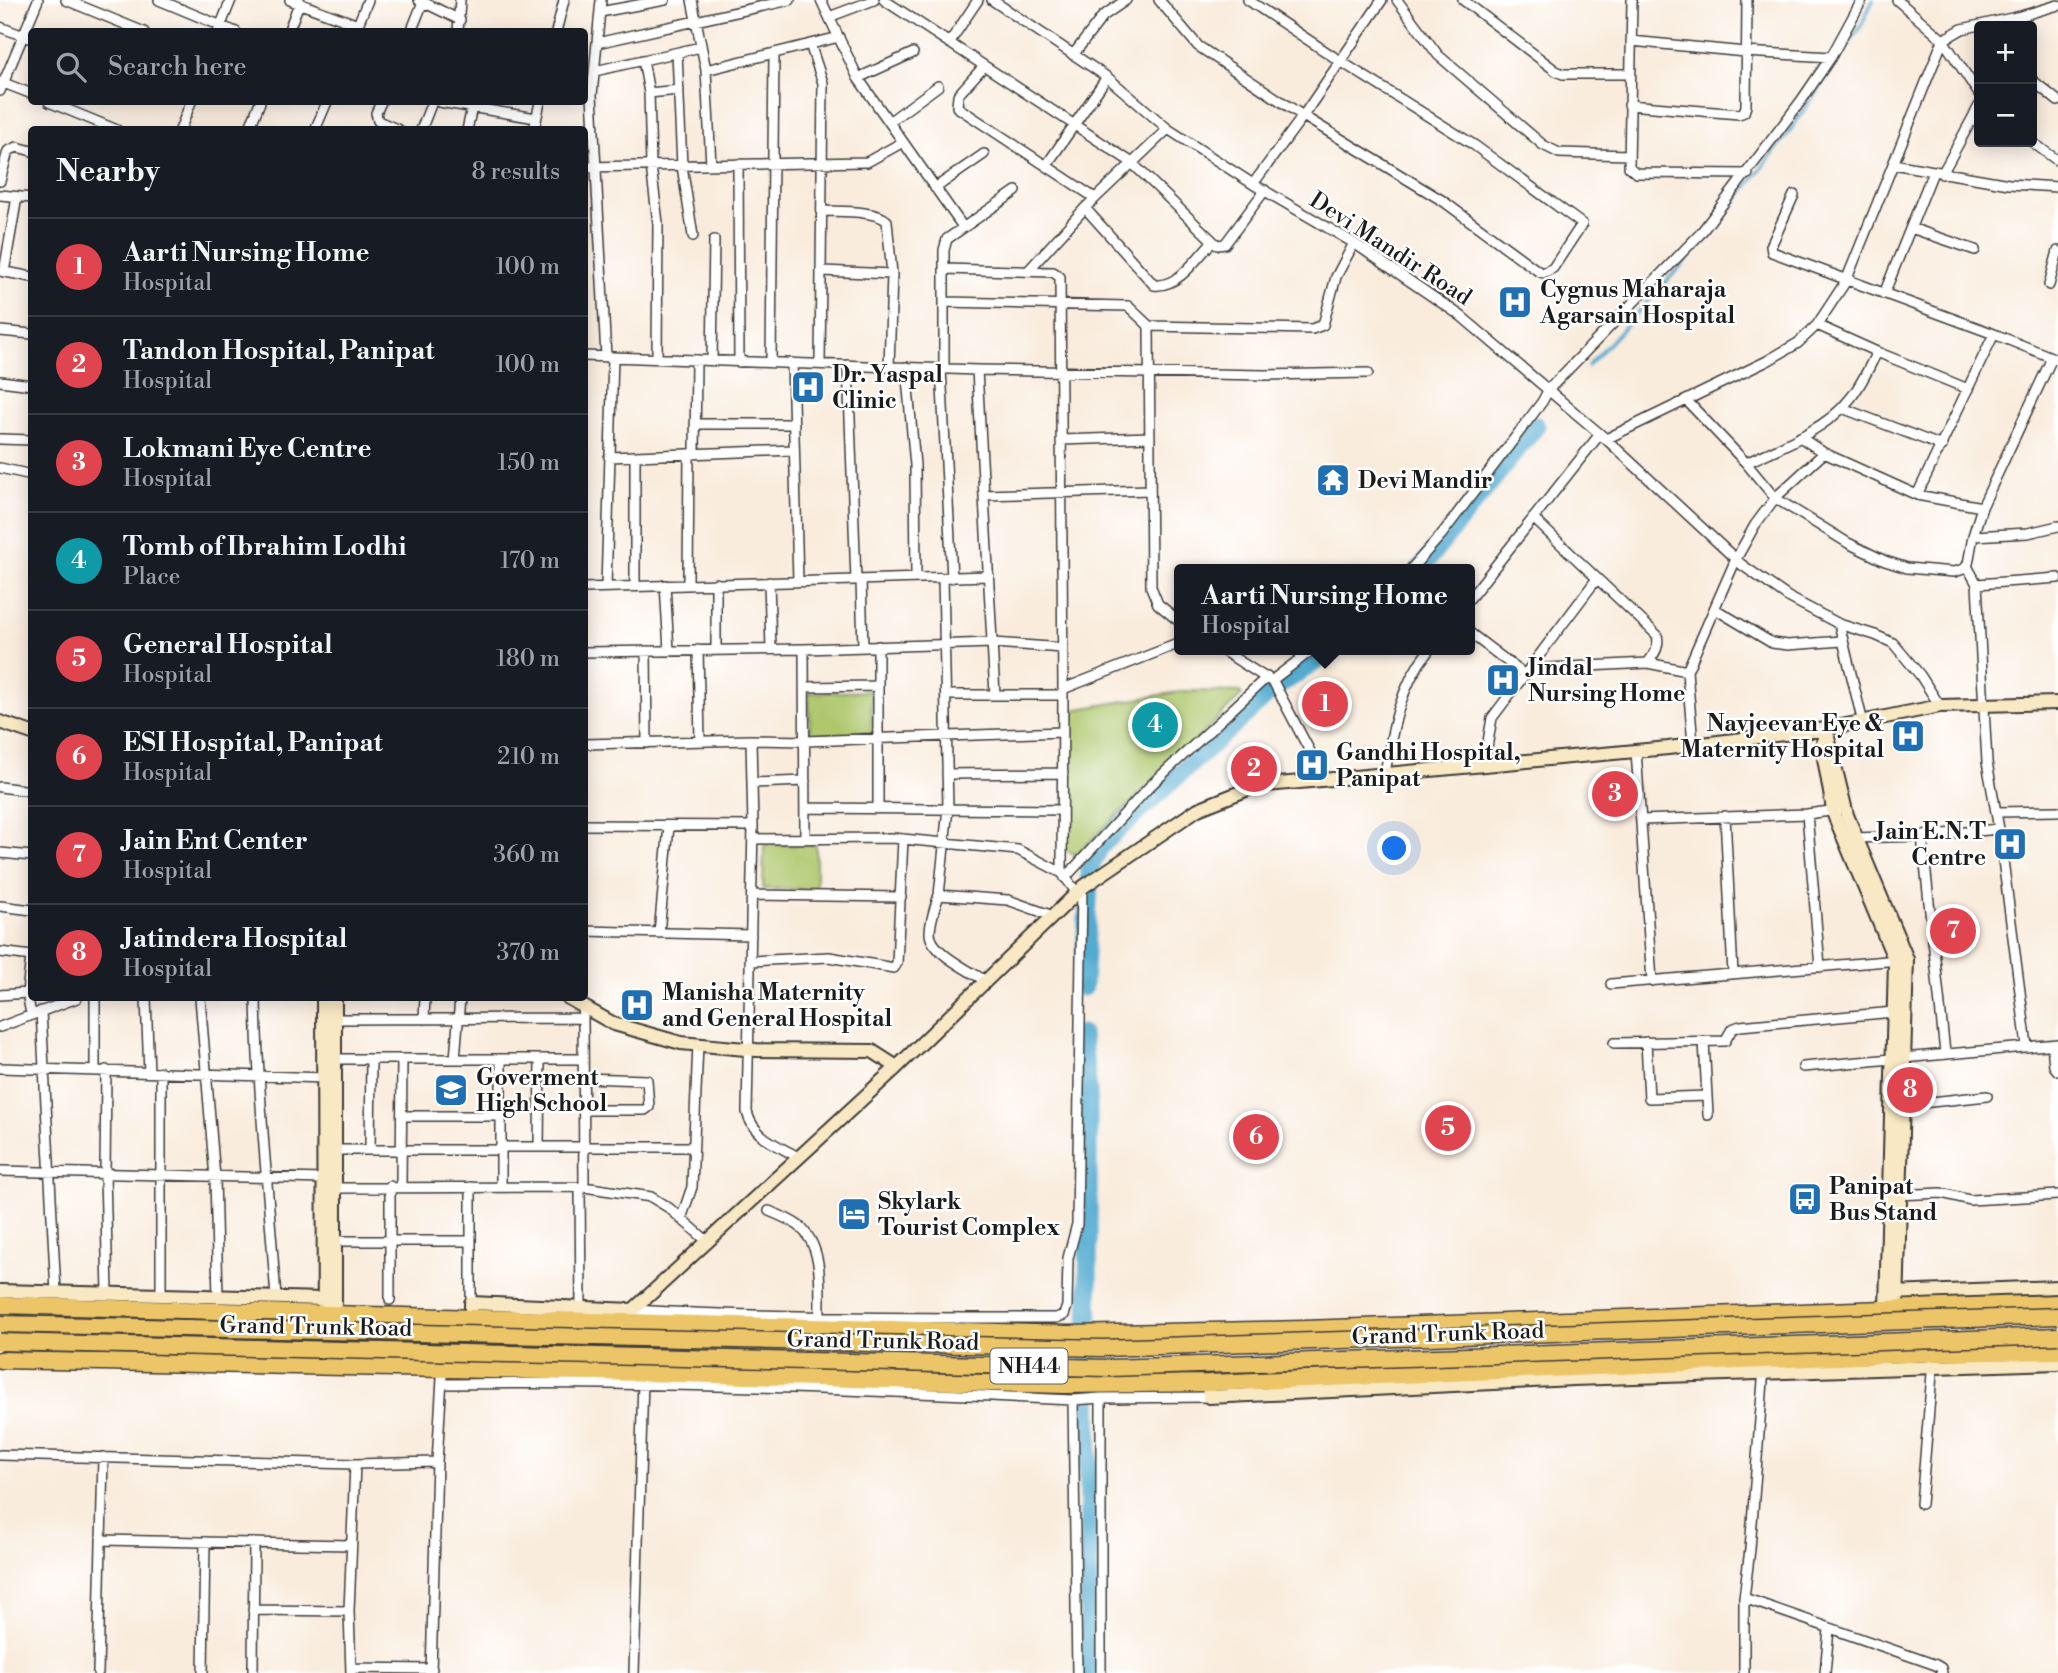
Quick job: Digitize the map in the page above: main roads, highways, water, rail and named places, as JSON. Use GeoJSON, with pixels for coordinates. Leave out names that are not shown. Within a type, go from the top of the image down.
{"type":"FeatureCollection","features":[{"type":"Feature","properties":{"kind":"highway"},"geometry":{"type":"LineString","coordinates":[[0,1305],[471,1310],[620,1322],[820,1322],[1069,1334],[1340,1327],[1892,1300],[2058,1303]]}},
{"type":"Feature","properties":{"kind":"highway","name":"Grand Trunk Road"},"geometry":{"type":"LineString","coordinates":[[0,1324],[1103,1348],[2058,1316]]}},
{"type":"Feature","properties":{"kind":"highway"},"geometry":{"type":"LineString","coordinates":[[1340,1327],[1341,1377]]}},
{"type":"Feature","properties":{"kind":"highway","name":"Grand Trunk Road"},"geometry":{"type":"LineString","coordinates":[[0,1342],[1109,1368],[2058,1336]]}},
{"type":"Feature","properties":{"kind":"highway"},"geometry":{"type":"LineString","coordinates":[[0,1360],[330,1367],[443,1377],[615,1373],[643,1379],[1074,1395],[1208,1390],[1341,1377],[1764,1367],[1932,1360],[2058,1351]]}},
{"type":"Feature","properties":{"kind":"waterway"},"geometry":{"type":"LineString","coordinates":[[1588,366],[1714,230],[1789,132],[1861,26],[1873,0]]}},
{"type":"Feature","properties":{"kind":"waterway"},"geometry":{"type":"LineString","coordinates":[[1424,564],[1536,426]]}},
{"type":"Feature","properties":{"kind":"waterway"},"geometry":{"type":"LineString","coordinates":[[1083,987],[1090,868],[1100,846],[1272,690],[1324,655]]}},
{"type":"Feature","properties":{"kind":"waterway"},"geometry":{"type":"LineString","coordinates":[[1081,1034],[1088,1091],[1089,1673]]}},
{"type":"Feature","properties":{"kind":"place","name":"Cygnus Maharaja Agarsain Hospital"},"geometry":{"type":"Point","coordinates":[1515,302]}},
{"type":"Feature","properties":{"kind":"place","name":"Dr. Yaspal Clinic"},"geometry":{"type":"Point","coordinates":[808,387]}},
{"type":"Feature","properties":{"kind":"place","name":"Devi Mandir"},"geometry":{"type":"Point","coordinates":[1333,480]}},
{"type":"Feature","properties":{"kind":"place","name":"Jindal Nursing Home"},"geometry":{"type":"Point","coordinates":[1503,680]}},
{"type":"Feature","properties":{"kind":"place","name":"Aarti Nursing Home"},"geometry":{"type":"Point","coordinates":[1325,704]}},
{"type":"Feature","properties":{"kind":"place","name":"Tomb of Ibrahim Lodhi"},"geometry":{"type":"Point","coordinates":[1155,725]}},
{"type":"Feature","properties":{"kind":"place","name":"Navjeevan Eye & Maternity Hospital"},"geometry":{"type":"Point","coordinates":[1908,736]}},
{"type":"Feature","properties":{"kind":"place","name":"Gandhi Hospital, Panipat"},"geometry":{"type":"Point","coordinates":[1312,765]}},
{"type":"Feature","properties":{"kind":"place","name":"Tandon Hospital, Panipat"},"geometry":{"type":"Point","coordinates":[1254,769]}},
{"type":"Feature","properties":{"kind":"place","name":"Lokmani Eye Centre"},"geometry":{"type":"Point","coordinates":[1615,794]}},
{"type":"Feature","properties":{"kind":"place","name":"Jain E.N.T Centre"},"geometry":{"type":"Point","coordinates":[2010,844]}},
{"type":"Feature","properties":{"kind":"place","name":"Jain Ent Center"},"geometry":{"type":"Point","coordinates":[1953,931]}},
{"type":"Feature","properties":{"kind":"place","name":"Manisha Maternity and General Hospital"},"geometry":{"type":"Point","coordinates":[637,1005]}},
{"type":"Feature","properties":{"kind":"place","name":"Goverment High School"},"geometry":{"type":"Point","coordinates":[451,1090]}},
{"type":"Feature","properties":{"kind":"place","name":"Jatindera Hospital"},"geometry":{"type":"Point","coordinates":[1910,1090]}},
{"type":"Feature","properties":{"kind":"place","name":"General Hospital"},"geometry":{"type":"Point","coordinates":[1448,1128]}},
{"type":"Feature","properties":{"kind":"place","name":"ESI Hospital, Panipat"},"geometry":{"type":"Point","coordinates":[1256,1137]}},
{"type":"Feature","properties":{"kind":"place","name":"Panipat Bus Stand"},"geometry":{"type":"Point","coordinates":[1805,1199]}},
{"type":"Feature","properties":{"kind":"place","name":"Skylark Tourist Complex"},"geometry":{"type":"Point","coordinates":[854,1214]}}]}
